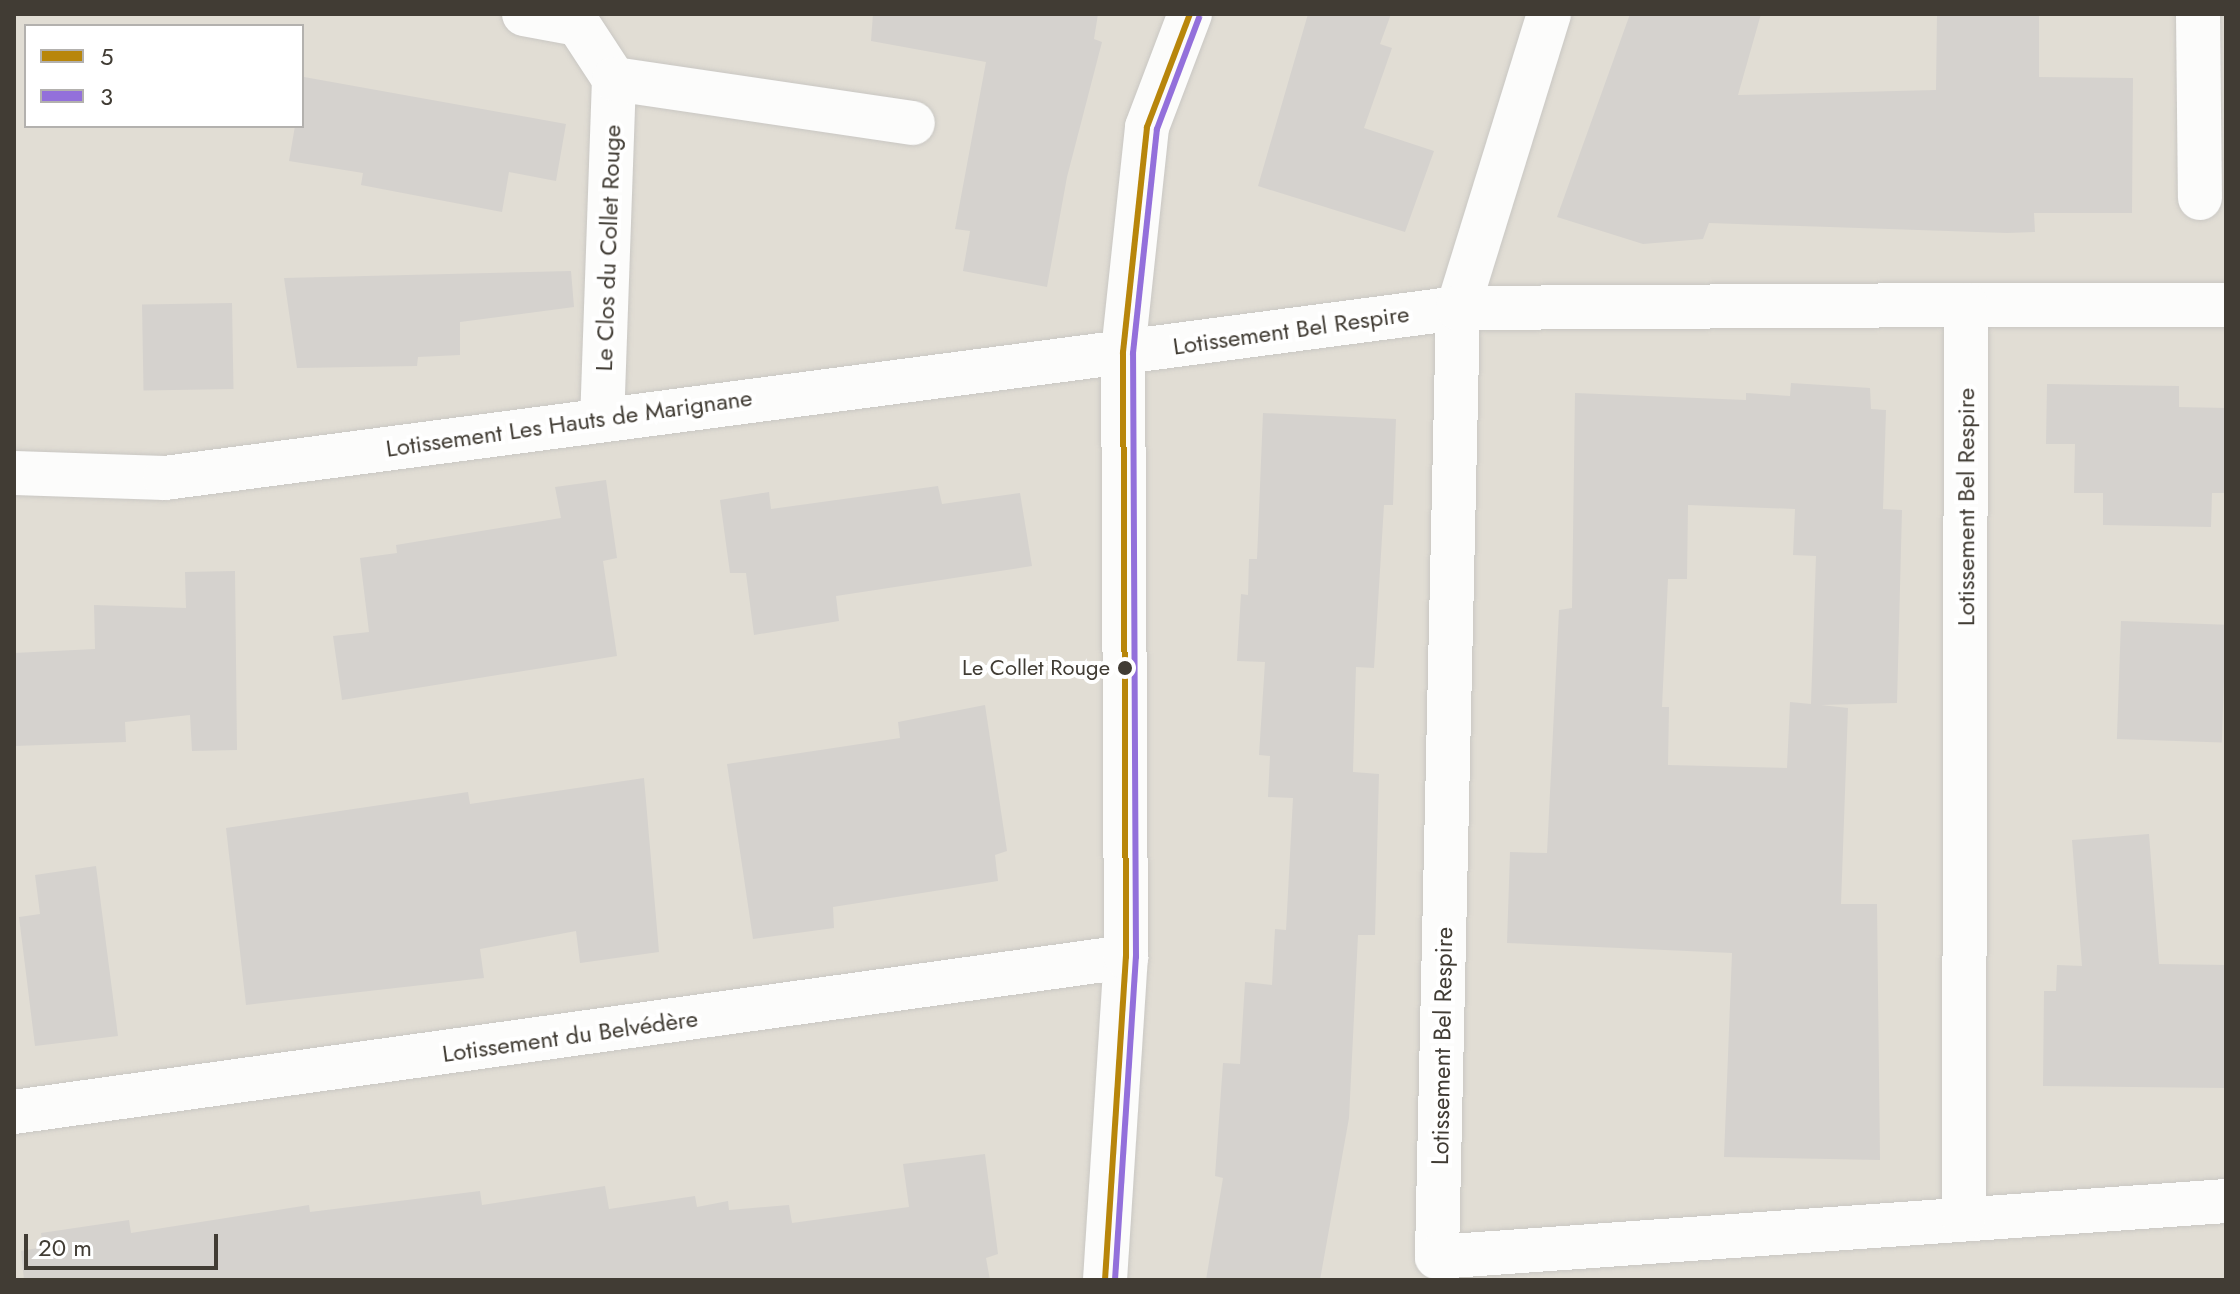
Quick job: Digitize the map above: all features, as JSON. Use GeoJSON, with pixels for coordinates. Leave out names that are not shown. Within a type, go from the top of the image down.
{"type":"FeatureCollection","features":[{"type":"Feature","properties":{"kind":"street"},"geometry":{"type":"LineString","coordinates":[[524,14],[578,24],[614,79],[913,123]]}},
{"type":"Feature","properties":{"kind":"street"},"geometry":{"type":"LineString","coordinates":[[1105,1280],[1126,957],[1123,352],[1147,127],[1190,14]]}},
{"type":"Feature","properties":{"kind":"street","name":"Lotissement Bel Respire"},"geometry":{"type":"LineString","coordinates":[[1549,14],[1458,308],[1437,1257],[2226,1201]]}},
{"type":"Feature","properties":{"kind":"street"},"geometry":{"type":"LineString","coordinates":[[2198,14],[2200,198]]}},
{"type":"Feature","properties":{"kind":"street","name":"Le Clos du Collet Rouge"},"geometry":{"type":"LineString","coordinates":[[602,416],[614,79]]}},
{"type":"Feature","properties":{"kind":"street"},"geometry":{"type":"LineString","coordinates":[[1966,305],[2226,305]]}},
{"type":"Feature","properties":{"kind":"street","name":"Lotissement Bel Respire"},"geometry":{"type":"LineString","coordinates":[[1123,352],[1458,308],[1966,305],[1964,1218]]}},
{"type":"Feature","properties":{"kind":"street","name":"Lotissement Les Hauts de Marignane"},"geometry":{"type":"LineString","coordinates":[[14,473],[165,478],[602,416],[1123,352]]}},
{"type":"Feature","properties":{"kind":"street","name":"Lotissement du Belvédère"},"geometry":{"type":"LineString","coordinates":[[14,1112],[1126,957]]}},
{"type":"Feature","properties":{"kind":"shaded area"},"geometry":{"type":"Polygon","coordinates":[[[14,14],[2226,14],[2226,1280],[14,1280],[14,14]]]}},
{"type":"Feature","properties":{"kind":"building"},"geometry":{"type":"Polygon","coordinates":[[[873,14],[1098,14],[1094,39],[1102,42],[1067,177],[1047,287],[963,271],[970,231],[955,229],[986,62],[871,41],[873,14]]]}},
{"type":"Feature","properties":{"kind":"building"},"geometry":{"type":"Polygon","coordinates":[[[1308,14],[1391,14],[1380,44],[1392,48],[1364,128],[1434,151],[1405,232],[1258,186],[1308,14]]]}},
{"type":"Feature","properties":{"kind":"building"},"geometry":{"type":"Polygon","coordinates":[[[1630,14],[1761,14],[1738,95],[1936,90],[1937,14],[2039,14],[2039,77],[2133,78],[2132,213],[2034,213],[2035,232],[2007,233],[1709,223],[1703,239],[1643,244],[1557,217],[1630,14]]]}},
{"type":"Feature","properties":{"kind":"building"},"geometry":{"type":"Polygon","coordinates":[[[304,77],[566,124],[556,181],[509,172],[502,212],[361,185],[363,173],[289,161],[295,128],[304,128],[304,77]]]}},
{"type":"Feature","properties":{"kind":"building"},"geometry":{"type":"Polygon","coordinates":[[[571,271],[574,307],[460,322],[460,355],[418,357],[417,366],[297,368],[284,278],[571,271]]]}},
{"type":"Feature","properties":{"kind":"building"},"geometry":{"type":"Polygon","coordinates":[[[232,303],[234,389],[144,391],[142,305],[232,303]]]}},
{"type":"Feature","properties":{"kind":"building"},"geometry":{"type":"Polygon","coordinates":[[[1791,383],[1870,388],[1871,409],[1886,410],[1883,509],[1902,510],[1897,703],[1821,705],[1848,708],[1841,904],[1877,904],[1880,1160],[1724,1157],[1732,953],[1507,943],[1510,852],[1547,853],[1559,610],[1572,608],[1575,393],[1746,400],[1746,393],[1790,396],[1791,383]],[[1688,505],[1687,579],[1668,579],[1662,707],[1669,707],[1668,765],[1787,768],[1790,702],[1811,704],[1816,556],[1793,555],[1795,509],[1688,505]]]}},
{"type":"Feature","properties":{"kind":"building"},"geometry":{"type":"Polygon","coordinates":[[[2047,384],[2179,386],[2179,407],[2226,408],[2226,493],[2212,493],[2211,527],[2103,525],[2103,493],[2074,493],[2075,444],[2046,444],[2047,384]]]}},
{"type":"Feature","properties":{"kind":"building"},"geometry":{"type":"Polygon","coordinates":[[[1263,413],[1396,419],[1393,505],[1384,505],[1374,668],[1356,667],[1353,772],[1379,774],[1375,935],[1358,935],[1349,1118],[1320,1280],[1206,1280],[1223,1178],[1215,1176],[1223,1063],[1240,1064],[1245,982],[1272,985],[1275,929],[1286,930],[1293,798],[1268,797],[1270,756],[1259,755],[1265,662],[1237,661],[1241,594],[1248,595],[1249,559],[1257,559],[1263,413]]]}},
{"type":"Feature","properties":{"kind":"building"},"geometry":{"type":"Polygon","coordinates":[[[606,480],[617,558],[603,561],[617,656],[342,700],[333,636],[369,632],[360,558],[397,553],[396,545],[561,518],[555,487],[606,480]]]}},
{"type":"Feature","properties":{"kind":"building"},"geometry":{"type":"Polygon","coordinates":[[[938,486],[942,504],[1020,493],[1032,566],[836,596],[839,621],[754,635],[746,573],[730,573],[720,500],[769,492],[771,509],[938,486]]]}},
{"type":"Feature","properties":{"kind":"building"},"geometry":{"type":"Polygon","coordinates":[[[235,571],[237,750],[192,751],[190,715],[125,722],[126,742],[14,746],[14,653],[95,649],[94,605],[186,608],[185,572],[235,571]]]}},
{"type":"Feature","properties":{"kind":"building"},"geometry":{"type":"Polygon","coordinates":[[[2121,621],[2226,625],[2222,743],[2117,739],[2121,621]]]}},
{"type":"Feature","properties":{"kind":"building"},"geometry":{"type":"Polygon","coordinates":[[[985,705],[1007,851],[995,855],[998,881],[833,907],[834,928],[753,939],[727,764],[900,738],[898,722],[985,705]]]}},
{"type":"Feature","properties":{"kind":"building"},"geometry":{"type":"Polygon","coordinates":[[[644,778],[659,952],[580,963],[576,931],[480,949],[484,978],[246,1005],[226,828],[468,792],[470,804],[644,778]]]}},
{"type":"Feature","properties":{"kind":"building"},"geometry":{"type":"Polygon","coordinates":[[[2149,834],[2159,964],[2226,965],[2226,1088],[2043,1086],[2044,991],[2056,991],[2057,965],[2082,966],[2072,840],[2149,834]]]}},
{"type":"Feature","properties":{"kind":"building"},"geometry":{"type":"Polygon","coordinates":[[[96,866],[118,1036],[35,1046],[19,917],[40,914],[35,875],[96,866]]]}},
{"type":"Feature","properties":{"kind":"building"},"geometry":{"type":"Polygon","coordinates":[[[985,1154],[998,1254],[986,1258],[990,1280],[24,1280],[21,1251],[43,1247],[41,1233],[129,1220],[131,1233],[309,1205],[310,1212],[480,1191],[482,1205],[605,1186],[609,1209],[695,1196],[697,1207],[728,1201],[729,1210],[789,1205],[792,1223],[909,1207],[903,1164],[985,1154]]]}},
{"type":"Feature","properties":{"kind":"transit line","name":"5"},"geometry":{"type":"LineString","coordinates":[[1105,1280],[1126,957],[1123,352],[1147,127],[1190,14]]}},
{"type":"Feature","properties":{"kind":"transit line","name":"3"},"geometry":{"type":"LineString","coordinates":[[1115,1280],[1136,957],[1133,353],[1157,129],[1199,18]]}},
{"type":"Feature","properties":{"kind":"place","name":"Le Collet Rouge"},"geometry":{"type":"Point","coordinates":[1125,668]}}]}
